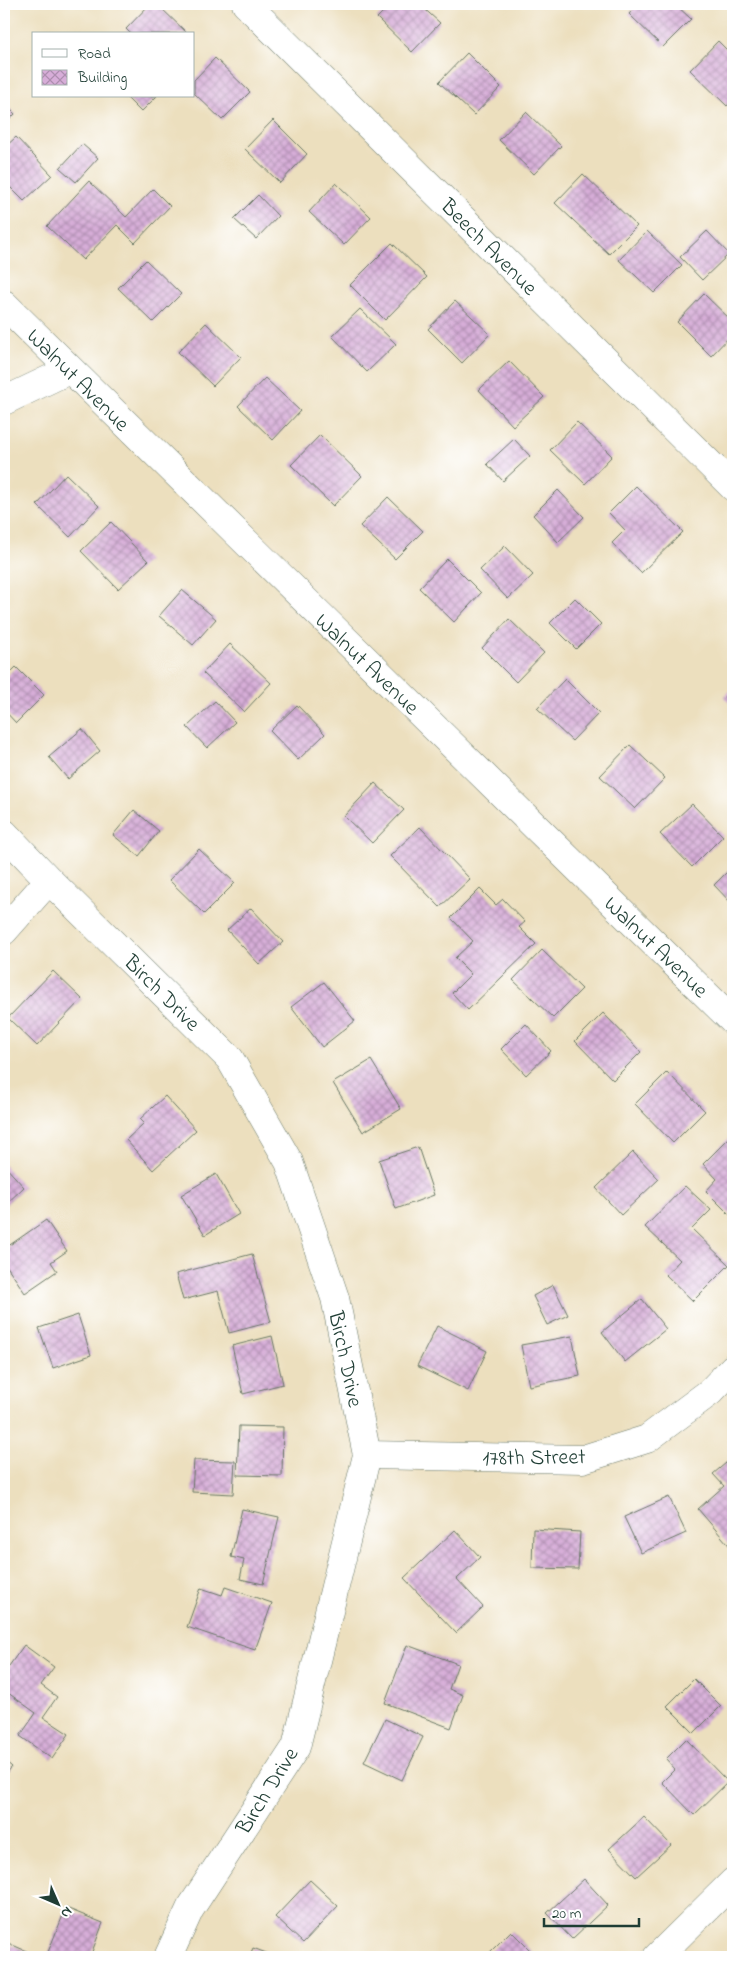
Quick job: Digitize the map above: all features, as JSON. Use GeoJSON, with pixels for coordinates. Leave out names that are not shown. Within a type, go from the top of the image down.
{"type":"FeatureCollection","features":[{"type":"Feature","properties":{"kind":"street","name":"Beech Avenue"},"geometry":{"type":"LineString","coordinates":[[246,4],[733,487]]}},
{"type":"Feature","properties":{"kind":"street","name":"Walnut Avenue"},"geometry":{"type":"LineString","coordinates":[[4,304],[733,1021]]}},
{"type":"Feature","properties":{"kind":"street"},"geometry":{"type":"LineString","coordinates":[[4,401],[69,370]]}},
{"type":"Feature","properties":{"kind":"street","name":"Birch Drive"},"geometry":{"type":"LineString","coordinates":[[4,833],[230,1059],[289,1162],[335,1298],[367,1455],[296,1748],[190,1909],[168,1957]]}},
{"type":"Feature","properties":{"kind":"street"},"geometry":{"type":"LineString","coordinates":[[4,931],[49,880]]}},
{"type":"Feature","properties":{"kind":"street","name":"178th Street"},"geometry":{"type":"LineString","coordinates":[[367,1455],[583,1459],[647,1439],[710,1392],[733,1368]]}},
{"type":"Feature","properties":{"kind":"street"},"geometry":{"type":"LineString","coordinates":[[657,1957],[733,1882]]}},
{"type":"Feature","properties":{"kind":"building"},"geometry":{"type":"Polygon","coordinates":[[[150,4],[157,4],[186,32],[129,32],[126,29],[150,4]]]}},
{"type":"Feature","properties":{"kind":"building"},"geometry":{"type":"Polygon","coordinates":[[[391,4],[419,4],[440,23],[412,52],[377,18],[391,4]]]}},
{"type":"Feature","properties":{"kind":"building"},"geometry":{"type":"Polygon","coordinates":[[[638,4],[675,4],[691,19],[663,47],[629,14],[638,4]]]}},
{"type":"Feature","properties":{"kind":"building"},"geometry":{"type":"Polygon","coordinates":[[[718,41],[733,56],[733,100],[727,106],[690,70],[718,41]]]}},
{"type":"Feature","properties":{"kind":"building"},"geometry":{"type":"Polygon","coordinates":[[[467,53],[501,87],[474,115],[439,82],[467,53]]]}},
{"type":"Feature","properties":{"kind":"building"},"geometry":{"type":"Polygon","coordinates":[[[215,58],[250,92],[222,120],[195,94],[195,79],[215,58]]]}},
{"type":"Feature","properties":{"kind":"building"},"geometry":{"type":"Polygon","coordinates":[[[127,98],[155,98],[141,112],[127,98]]]}},
{"type":"Feature","properties":{"kind":"building"},"geometry":{"type":"Polygon","coordinates":[[[4,103],[15,114],[4,125],[4,103]]]}},
{"type":"Feature","properties":{"kind":"building"},"geometry":{"type":"Polygon","coordinates":[[[526,112],[561,146],[534,174],[499,140],[526,112]]]}},
{"type":"Feature","properties":{"kind":"building"},"geometry":{"type":"Polygon","coordinates":[[[273,120],[307,154],[280,183],[245,149],[273,120]]]}},
{"type":"Feature","properties":{"kind":"building"},"geometry":{"type":"Polygon","coordinates":[[[16,137],[52,175],[24,201],[4,181],[4,148],[16,137]]]}},
{"type":"Feature","properties":{"kind":"building"},"geometry":{"type":"Polygon","coordinates":[[[82,144],[98,158],[76,182],[60,168],[82,144]]]}},
{"type":"Feature","properties":{"kind":"building"},"geometry":{"type":"Polygon","coordinates":[[[583,174],[637,226],[609,254],[555,203],[583,174]]]}},
{"type":"Feature","properties":{"kind":"building"},"geometry":{"type":"Polygon","coordinates":[[[89,181],[126,217],[153,189],[170,206],[135,243],[117,225],[83,260],[47,226],[89,181]]]}},
{"type":"Feature","properties":{"kind":"building"},"geometry":{"type":"Polygon","coordinates":[[[336,183],[371,217],[344,245],[309,212],[336,183]]]}},
{"type":"Feature","properties":{"kind":"building"},"geometry":{"type":"Polygon","coordinates":[[[258,195],[278,216],[256,239],[234,219],[258,195]]]}},
{"type":"Feature","properties":{"kind":"building"},"geometry":{"type":"Polygon","coordinates":[[[647,231],[682,265],[654,293],[619,260],[647,231]]]}},
{"type":"Feature","properties":{"kind":"building"},"geometry":{"type":"Polygon","coordinates":[[[707,231],[729,254],[702,280],[680,257],[707,231]]]}},
{"type":"Feature","properties":{"kind":"building"},"geometry":{"type":"Polygon","coordinates":[[[392,243],[427,277],[385,320],[350,285],[392,243]]]}},
{"type":"Feature","properties":{"kind":"building"},"geometry":{"type":"Polygon","coordinates":[[[146,260],[181,294],[153,322],[118,288],[146,260]]]}},
{"type":"Feature","properties":{"kind":"building"},"geometry":{"type":"Polygon","coordinates":[[[704,294],[733,322],[733,333],[711,356],[677,322],[704,294]]]}},
{"type":"Feature","properties":{"kind":"building"},"geometry":{"type":"Polygon","coordinates":[[[455,301],[490,334],[462,363],[428,329],[455,301]]]}},
{"type":"Feature","properties":{"kind":"building"},"geometry":{"type":"Polygon","coordinates":[[[360,309],[396,344],[367,372],[332,336],[360,309]]]}},
{"type":"Feature","properties":{"kind":"building"},"geometry":{"type":"Polygon","coordinates":[[[206,323],[241,357],[213,386],[178,352],[206,323]]]}},
{"type":"Feature","properties":{"kind":"building"},"geometry":{"type":"Polygon","coordinates":[[[509,361],[544,397],[513,426],[479,390],[509,361]]]}},
{"type":"Feature","properties":{"kind":"building"},"geometry":{"type":"Polygon","coordinates":[[[265,378],[300,411],[273,440],[238,406],[265,378]]]}},
{"type":"Feature","properties":{"kind":"building"},"geometry":{"type":"Polygon","coordinates":[[[577,422],[612,456],[585,484],[550,450],[577,422]]]}},
{"type":"Feature","properties":{"kind":"building"},"geometry":{"type":"Polygon","coordinates":[[[320,435],[362,476],[333,506],[291,465],[320,435]]]}},
{"type":"Feature","properties":{"kind":"building"},"geometry":{"type":"Polygon","coordinates":[[[514,439],[530,456],[503,481],[487,464],[514,439]]]}},
{"type":"Feature","properties":{"kind":"building"},"geometry":{"type":"Polygon","coordinates":[[[66,474],[99,506],[70,537],[37,505],[66,474]]]}},
{"type":"Feature","properties":{"kind":"building"},"geometry":{"type":"Polygon","coordinates":[[[636,486],[683,532],[641,573],[612,543],[625,530],[609,513],[636,486]]]}},
{"type":"Feature","properties":{"kind":"building"},"geometry":{"type":"Polygon","coordinates":[[[558,490],[584,517],[558,542],[533,515],[558,490]]]}},
{"type":"Feature","properties":{"kind":"building"},"geometry":{"type":"Polygon","coordinates":[[[388,497],[423,531],[395,559],[360,526],[388,497]]]}},
{"type":"Feature","properties":{"kind":"building"},"geometry":{"type":"Polygon","coordinates":[[[111,522],[148,561],[118,589],[81,551],[111,522]]]}},
{"type":"Feature","properties":{"kind":"building"},"geometry":{"type":"Polygon","coordinates":[[[505,546],[533,575],[508,599],[480,570],[505,546]]]}},
{"type":"Feature","properties":{"kind":"building"},"geometry":{"type":"Polygon","coordinates":[[[447,559],[481,593],[454,622],[419,588],[447,559]]]}},
{"type":"Feature","properties":{"kind":"building"},"geometry":{"type":"Polygon","coordinates":[[[182,590],[216,619],[193,645],[159,616],[182,590]]]}},
{"type":"Feature","properties":{"kind":"building"},"geometry":{"type":"Polygon","coordinates":[[[575,598],[601,624],[576,649],[550,623],[575,598]]]}},
{"type":"Feature","properties":{"kind":"building"},"geometry":{"type":"Polygon","coordinates":[[[509,619],[544,653],[516,682],[482,648],[509,619]]]}},
{"type":"Feature","properties":{"kind":"building"},"geometry":{"type":"Polygon","coordinates":[[[230,644],[271,683],[244,712],[203,673],[230,644]]]}},
{"type":"Feature","properties":{"kind":"building"},"geometry":{"type":"Polygon","coordinates":[[[16,667],[44,695],[16,723],[4,710],[4,679],[16,667]]]}},
{"type":"Feature","properties":{"kind":"building"},"geometry":{"type":"Polygon","coordinates":[[[565,679],[599,713],[572,741],[537,708],[565,679]]]}},
{"type":"Feature","properties":{"kind":"building"},"geometry":{"type":"Polygon","coordinates":[[[733,688],[733,707],[724,697],[733,688]]]}},
{"type":"Feature","properties":{"kind":"building"},"geometry":{"type":"Polygon","coordinates":[[[215,701],[235,722],[207,748],[187,727],[215,701]]]}},
{"type":"Feature","properties":{"kind":"building"},"geometry":{"type":"Polygon","coordinates":[[[297,705],[325,734],[298,760],[270,731],[297,705]]]}},
{"type":"Feature","properties":{"kind":"building"},"geometry":{"type":"Polygon","coordinates":[[[82,729],[100,751],[68,779],[49,757],[82,729]]]}},
{"type":"Feature","properties":{"kind":"building"},"geometry":{"type":"Polygon","coordinates":[[[630,745],[665,778],[635,809],[600,776],[630,745]]]}},
{"type":"Feature","properties":{"kind":"building"},"geometry":{"type":"Polygon","coordinates":[[[375,783],[404,810],[372,843],[344,816],[375,783]]]}},
{"type":"Feature","properties":{"kind":"building"},"geometry":{"type":"Polygon","coordinates":[[[692,804],[723,836],[692,867],[660,834],[692,804]]]}},
{"type":"Feature","properties":{"kind":"building"},"geometry":{"type":"Polygon","coordinates":[[[134,810],[159,831],[139,856],[113,835],[134,810]]]}},
{"type":"Feature","properties":{"kind":"building"},"geometry":{"type":"Polygon","coordinates":[[[420,827],[470,879],[440,907],[390,856],[420,827]]]}},
{"type":"Feature","properties":{"kind":"building"},"geometry":{"type":"Polygon","coordinates":[[[199,849],[235,883],[204,914],[169,880],[199,849]]]}},
{"type":"Feature","properties":{"kind":"building"},"geometry":{"type":"Polygon","coordinates":[[[733,866],[733,905],[714,885],[733,866]]]}},
{"type":"Feature","properties":{"kind":"building"},"geometry":{"type":"Polygon","coordinates":[[[480,889],[496,905],[503,899],[525,922],[519,927],[536,944],[468,1010],[452,993],[471,974],[455,958],[473,941],[451,918],[480,889]]]}},
{"type":"Feature","properties":{"kind":"building"},"geometry":{"type":"Polygon","coordinates":[[[251,908],[283,942],[259,964],[227,930],[251,908]]]}},
{"type":"Feature","properties":{"kind":"building"},"geometry":{"type":"Polygon","coordinates":[[[542,950],[582,989],[553,1018],[513,980],[542,950]]]}},
{"type":"Feature","properties":{"kind":"building"},"geometry":{"type":"Polygon","coordinates":[[[53,971],[82,999],[37,1046],[8,1018],[53,971]]]}},
{"type":"Feature","properties":{"kind":"building"},"geometry":{"type":"Polygon","coordinates":[[[324,982],[355,1021],[322,1047],[291,1007],[324,982]]]}},
{"type":"Feature","properties":{"kind":"building"},"geometry":{"type":"Polygon","coordinates":[[[603,1013],[641,1052],[613,1080],[575,1041],[603,1013]]]}},
{"type":"Feature","properties":{"kind":"building"},"geometry":{"type":"Polygon","coordinates":[[[526,1024],[551,1051],[526,1075],[501,1049],[526,1024]]]}},
{"type":"Feature","properties":{"kind":"building"},"geometry":{"type":"Polygon","coordinates":[[[371,1060],[401,1109],[363,1132],[333,1083],[371,1060]]]}},
{"type":"Feature","properties":{"kind":"building"},"geometry":{"type":"Polygon","coordinates":[[[667,1072],[705,1111],[673,1143],[635,1104],[667,1072]]]}},
{"type":"Feature","properties":{"kind":"building"},"geometry":{"type":"Polygon","coordinates":[[[165,1096],[196,1130],[153,1170],[126,1140],[144,1123],[140,1119],[165,1096]]]}},
{"type":"Feature","properties":{"kind":"building"},"geometry":{"type":"Polygon","coordinates":[[[732,1135],[733,1218],[706,1191],[717,1179],[703,1164],[732,1135]]]}},
{"type":"Feature","properties":{"kind":"building"},"geometry":{"type":"Polygon","coordinates":[[[418,1147],[434,1195],[396,1209],[379,1160],[418,1147]]]}},
{"type":"Feature","properties":{"kind":"building"},"geometry":{"type":"Polygon","coordinates":[[[633,1152],[659,1179],[621,1215],[596,1188],[633,1152]]]}},
{"type":"Feature","properties":{"kind":"building"},"geometry":{"type":"Polygon","coordinates":[[[4,1165],[24,1187],[4,1206],[4,1165]]]}},
{"type":"Feature","properties":{"kind":"building"},"geometry":{"type":"Polygon","coordinates":[[[216,1174],[239,1214],[205,1235],[181,1195],[216,1174]]]}},
{"type":"Feature","properties":{"kind":"building"},"geometry":{"type":"Polygon","coordinates":[[[685,1186],[711,1210],[692,1229],[729,1265],[693,1301],[666,1275],[680,1260],[645,1227],[685,1186]]]}},
{"type":"Feature","properties":{"kind":"building"},"geometry":{"type":"Polygon","coordinates":[[[46,1220],[67,1251],[51,1262],[57,1271],[25,1293],[4,1262],[4,1249],[46,1220]]]}},
{"type":"Feature","properties":{"kind":"building"},"geometry":{"type":"Polygon","coordinates":[[[252,1254],[271,1322],[229,1333],[218,1291],[183,1300],[176,1274],[252,1254]]]}},
{"type":"Feature","properties":{"kind":"building"},"geometry":{"type":"Polygon","coordinates":[[[553,1285],[568,1315],[547,1325],[533,1296],[553,1285]]]}},
{"type":"Feature","properties":{"kind":"building"},"geometry":{"type":"Polygon","coordinates":[[[642,1299],[666,1329],[625,1362],[602,1332],[642,1299]]]}},
{"type":"Feature","properties":{"kind":"building"},"geometry":{"type":"Polygon","coordinates":[[[78,1315],[91,1355],[53,1368],[39,1328],[78,1315]]]}},
{"type":"Feature","properties":{"kind":"building"},"geometry":{"type":"Polygon","coordinates":[[[437,1326],[487,1351],[468,1391],[417,1366],[437,1326]]]}},
{"type":"Feature","properties":{"kind":"building"},"geometry":{"type":"Polygon","coordinates":[[[272,1336],[283,1384],[243,1394],[232,1346],[272,1336]]]}},
{"type":"Feature","properties":{"kind":"building"},"geometry":{"type":"Polygon","coordinates":[[[572,1336],[580,1376],[529,1386],[521,1345],[572,1336]]]}},
{"type":"Feature","properties":{"kind":"building"},"geometry":{"type":"Polygon","coordinates":[[[239,1426],[283,1427],[282,1476],[237,1475],[239,1426]]]}},
{"type":"Feature","properties":{"kind":"building"},"geometry":{"type":"Polygon","coordinates":[[[733,1457],[733,1550],[698,1509],[724,1486],[713,1474],[733,1457]]]}},
{"type":"Feature","properties":{"kind":"building"},"geometry":{"type":"Polygon","coordinates":[[[194,1460],[235,1461],[233,1494],[192,1492],[194,1460]]]}},
{"type":"Feature","properties":{"kind":"building"},"geometry":{"type":"Polygon","coordinates":[[[669,1497],[686,1533],[641,1553],[624,1517],[669,1497]]]}},
{"type":"Feature","properties":{"kind":"building"},"geometry":{"type":"Polygon","coordinates":[[[242,1509],[279,1517],[263,1584],[240,1579],[244,1560],[231,1557],[242,1509]]]}},
{"type":"Feature","properties":{"kind":"building"},"geometry":{"type":"Polygon","coordinates":[[[533,1529],[580,1532],[578,1569],[532,1568],[533,1529]]]}},
{"type":"Feature","properties":{"kind":"building"},"geometry":{"type":"Polygon","coordinates":[[[455,1530],[480,1557],[457,1579],[483,1607],[456,1633],[404,1578],[455,1530]]]}},
{"type":"Feature","properties":{"kind":"building"},"geometry":{"type":"Polygon","coordinates":[[[225,1587],[272,1603],[255,1650],[187,1627],[201,1588],[222,1595],[225,1587]]]}},
{"type":"Feature","properties":{"kind":"building"},"geometry":{"type":"Polygon","coordinates":[[[24,1645],[54,1667],[41,1685],[57,1697],[43,1717],[69,1734],[52,1759],[20,1736],[36,1713],[4,1690],[4,1673],[24,1645]]]}},
{"type":"Feature","properties":{"kind":"building"},"geometry":{"type":"Polygon","coordinates":[[[407,1645],[458,1664],[449,1689],[463,1695],[451,1728],[385,1703],[407,1645]]]}},
{"type":"Feature","properties":{"kind":"building"},"geometry":{"type":"Polygon","coordinates":[[[694,1679],[721,1706],[694,1733],[667,1706],[694,1679]]]}},
{"type":"Feature","properties":{"kind":"building"},"geometry":{"type":"Polygon","coordinates":[[[385,1719],[423,1737],[402,1780],[364,1762],[385,1719]]]}},
{"type":"Feature","properties":{"kind":"building"},"geometry":{"type":"Polygon","coordinates":[[[686,1739],[728,1782],[694,1815],[662,1782],[675,1769],[666,1759],[686,1739]]]}},
{"type":"Feature","properties":{"kind":"building"},"geometry":{"type":"Polygon","coordinates":[[[4,1760],[12,1767],[4,1776],[4,1760]]]}},
{"type":"Feature","properties":{"kind":"building"},"geometry":{"type":"Polygon","coordinates":[[[644,1817],[671,1845],[636,1877],[609,1849],[644,1817]]]}},
{"type":"Feature","properties":{"kind":"building"},"geometry":{"type":"Polygon","coordinates":[[[584,1879],[608,1905],[572,1939],[547,1913],[584,1879]]]}},
{"type":"Feature","properties":{"kind":"building"},"geometry":{"type":"Polygon","coordinates":[[[310,1880],[338,1906],[303,1943],[275,1917],[310,1880]]]}},
{"type":"Feature","properties":{"kind":"building"},"geometry":{"type":"Polygon","coordinates":[[[66,1908],[103,1923],[90,1957],[46,1957],[66,1908]]]}},
{"type":"Feature","properties":{"kind":"building"},"geometry":{"type":"Polygon","coordinates":[[[511,1931],[537,1957],[485,1957],[511,1931]]]}},
{"type":"Feature","properties":{"kind":"building"},"geometry":{"type":"Polygon","coordinates":[[[8,1943],[40,1957],[4,1957],[8,1943]]]}},
{"type":"Feature","properties":{"kind":"building"},"geometry":{"type":"Polygon","coordinates":[[[253,1948],[277,1957],[249,1957],[253,1948]]]}}]}
